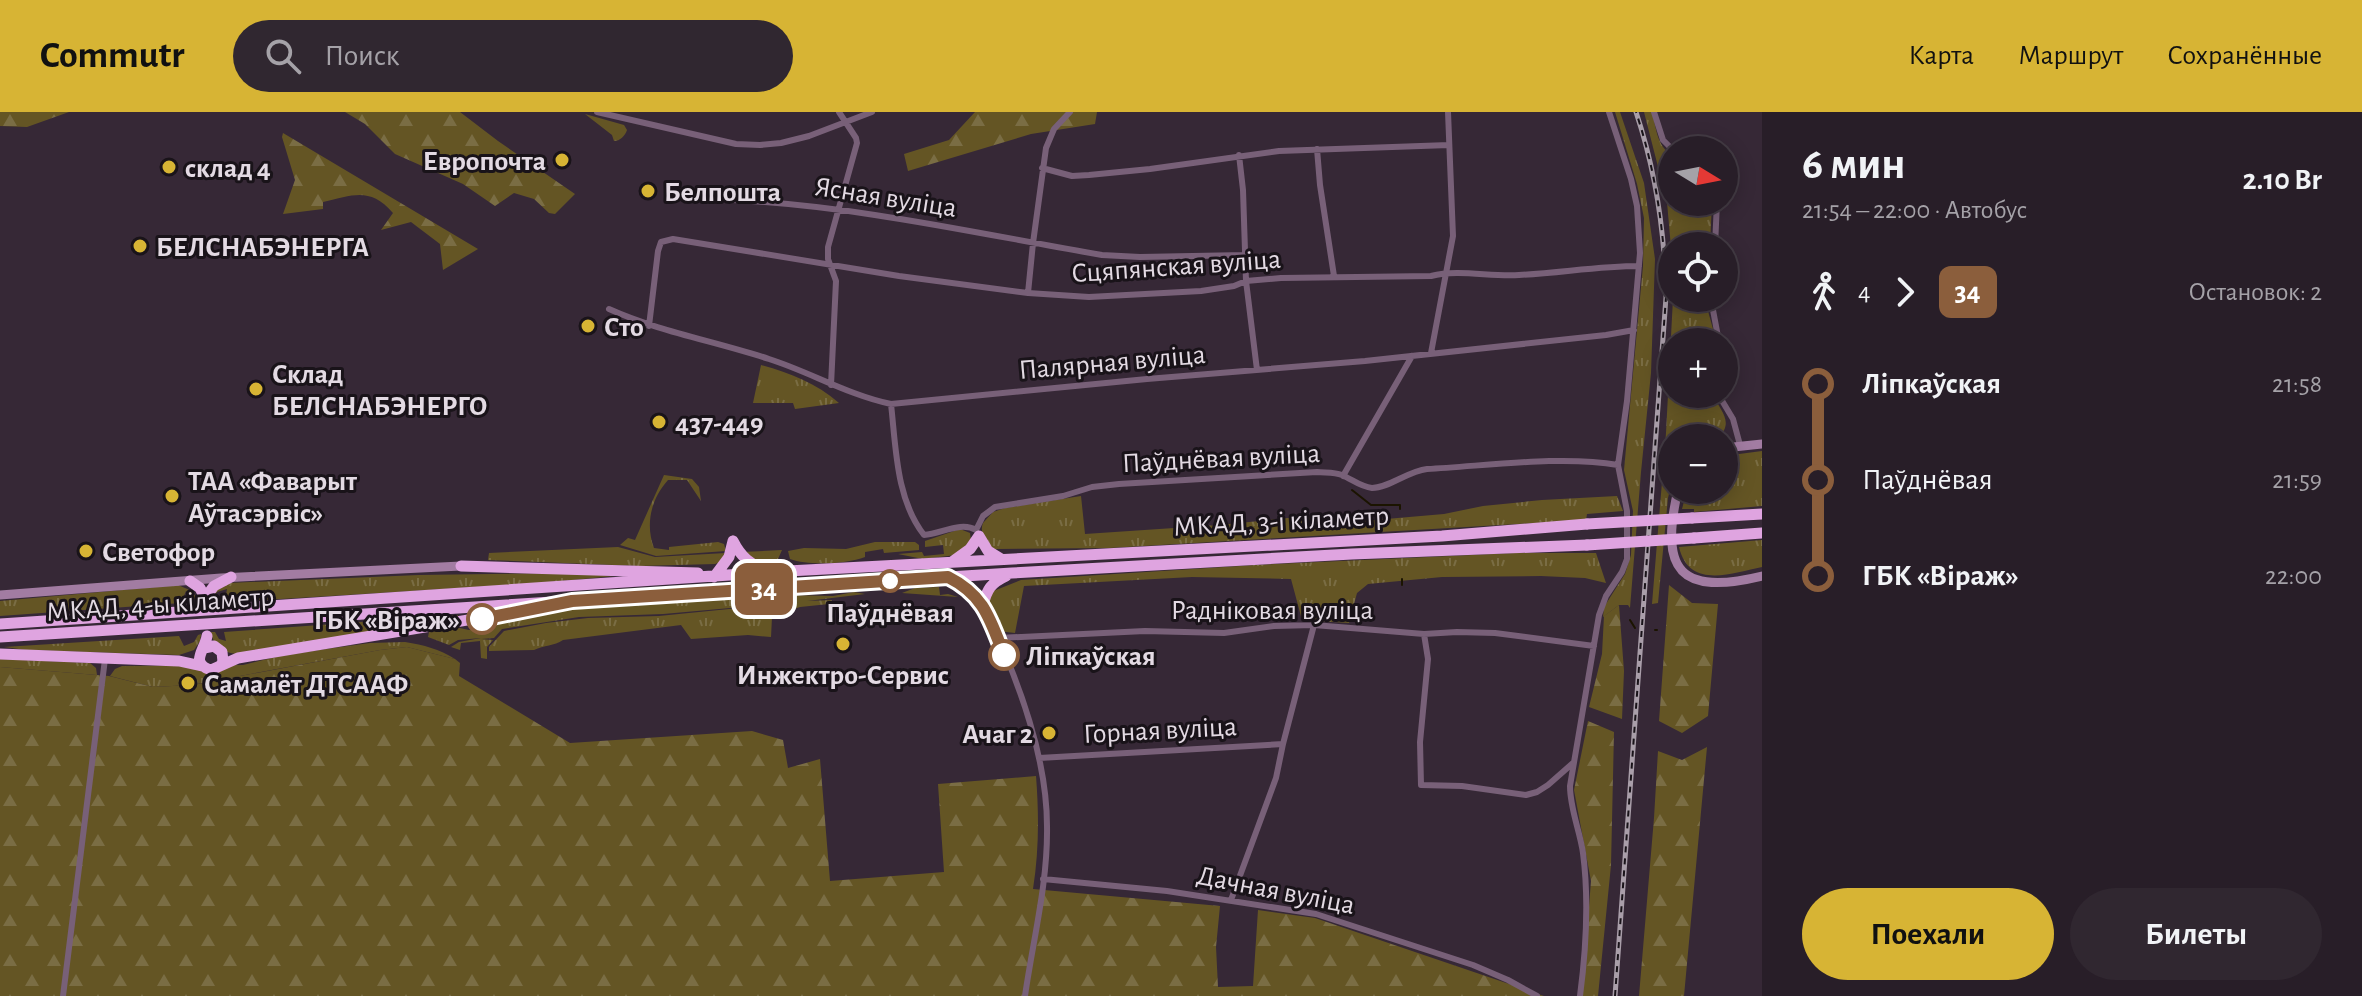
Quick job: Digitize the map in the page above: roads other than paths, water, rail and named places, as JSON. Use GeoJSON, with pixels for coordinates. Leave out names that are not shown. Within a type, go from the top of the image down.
{"type":"FeatureCollection","features":[{"type":"Feature","properties":{"kind":"highway","name":"МКАД, 3-і кіламетр"},"geometry":{"type":"LineString","coordinates":[[802,571],[1442,536],[1762,514]]}},
{"type":"Feature","properties":{"kind":"highway"},"geometry":{"type":"LineString","coordinates":[[977,533],[988,551],[1004,560]]}},
{"type":"Feature","properties":{"kind":"highway"},"geometry":{"type":"LineString","coordinates":[[952,562],[970,549],[977,533]]}},
{"type":"Feature","properties":{"kind":"highway","name":"МКАД, 3-і кіламетр"},"geometry":{"type":"LineString","coordinates":[[802,586],[1762,533]]}},
{"type":"Feature","properties":{"kind":"highway"},"geometry":{"type":"LineString","coordinates":[[461,566],[691,571],[714,577],[729,557],[733,541],[750,564],[770,572]]}},
{"type":"Feature","properties":{"kind":"highway","name":"МКАД, 4-ы кіламетр"},"geometry":{"type":"LineString","coordinates":[[0,624],[802,571]]}},
{"type":"Feature","properties":{"kind":"highway"},"geometry":{"type":"LineString","coordinates":[[983,605],[990,585],[1012,573]]}},
{"type":"Feature","properties":{"kind":"highway"},"geometry":{"type":"LineString","coordinates":[[205,598],[214,586],[231,577]]}},
{"type":"Feature","properties":{"kind":"highway"},"geometry":{"type":"LineString","coordinates":[[948,577],[970,590],[983,605]]}},
{"type":"Feature","properties":{"kind":"highway"},"geometry":{"type":"LineString","coordinates":[[203,579],[205,598]]}},
{"type":"Feature","properties":{"kind":"highway"},"geometry":{"type":"LineString","coordinates":[[190,581],[200,588],[205,598]]}},
{"type":"Feature","properties":{"kind":"highway","name":"МКАД, 4-ы кіламетр"},"geometry":{"type":"LineString","coordinates":[[0,637],[802,586]]}},
{"type":"Feature","properties":{"kind":"highway"},"geometry":{"type":"LineString","coordinates":[[179,661],[211,670],[238,658],[482,619],[572,601]]}},
{"type":"Feature","properties":{"kind":"highway"},"geometry":{"type":"LineString","coordinates":[[0,654],[179,661],[189,660],[206,649],[222,652],[220,666]]}},
{"type":"Feature","properties":{"kind":"highway"},"geometry":{"type":"LineString","coordinates":[[202,666],[199,656],[206,649]]}},
{"type":"Feature","properties":{"kind":"main road"},"geometry":{"type":"LineString","coordinates":[[1740,445],[1762,444]]}},
{"type":"Feature","properties":{"kind":"main road"},"geometry":{"type":"LineString","coordinates":[[1675,504],[1672,549],[1681,570],[1693,579],[1706,583],[1727,584],[1762,576]]}},
{"type":"Feature","properties":{"kind":"main road"},"geometry":{"type":"LineString","coordinates":[[0,595],[231,577],[461,566]]}},
{"type":"Feature","properties":{"kind":"street"},"geometry":{"type":"LineString","coordinates":[[597,112],[748,145],[771,145],[794,140],[872,112]]}},
{"type":"Feature","properties":{"kind":"street"},"geometry":{"type":"LineString","coordinates":[[831,385],[836,281],[828,247],[857,143],[839,112]]}},
{"type":"Feature","properties":{"kind":"street"},"geometry":{"type":"LineString","coordinates":[[1028,293],[1042,168],[1049,137],[1070,112]]}},
{"type":"Feature","properties":{"kind":"street"},"geometry":{"type":"LineString","coordinates":[[1431,353],[1453,236],[1448,112]]}},
{"type":"Feature","properties":{"kind":"street"},"geometry":{"type":"LineString","coordinates":[[1580,996],[1585,880],[1582,849],[1570,797],[1573,763],[1601,607],[1627,559],[1627,511],[1618,465],[1639,266],[1637,206],[1609,112]]}},
{"type":"Feature","properties":{"kind":"street"},"geometry":{"type":"LineString","coordinates":[[1654,112],[1662,136]]}},
{"type":"Feature","properties":{"kind":"street"},"geometry":{"type":"LineString","coordinates":[[1042,168],[1072,176],[1150,169],[1279,151],[1449,145]]}},
{"type":"Feature","properties":{"kind":"street"},"geometry":{"type":"LineString","coordinates":[[1317,149],[1334,276]]}},
{"type":"Feature","properties":{"kind":"street"},"geometry":{"type":"LineString","coordinates":[[1239,155],[1246,281],[1257,370]]}},
{"type":"Feature","properties":{"kind":"street","name":"Ясная вуліца"},"geometry":{"type":"LineString","coordinates":[[733,200],[839,209],[1121,256],[1245,255]]}},
{"type":"Feature","properties":{"kind":"street","name":"Сцяпянская вуліца"},"geometry":{"type":"LineString","coordinates":[[649,326],[658,251],[665,239],[1028,293],[1116,297],[1216,289],[1246,281],[1334,276],[1431,276],[1445,273],[1519,275],[1601,266],[1639,266]]}},
{"type":"Feature","properties":{"kind":"street","name":"Палярная вуліца"},"geometry":{"type":"LineString","coordinates":[[609,309],[649,326],[762,356],[857,395],[891,404],[1412,356],[1634,330]]}},
{"type":"Feature","properties":{"kind":"street"},"geometry":{"type":"LineString","coordinates":[[1343,476],[1412,356]]}},
{"type":"Feature","properties":{"kind":"street"},"geometry":{"type":"LineString","coordinates":[[891,404],[903,491],[915,523],[924,535],[964,526],[973,527],[977,533]]}},
{"type":"Feature","properties":{"kind":"street"},"geometry":{"type":"LineString","coordinates":[[1726,408],[1740,445]]}},
{"type":"Feature","properties":{"kind":"street","name":"Паўднёвая вуліца"},"geometry":{"type":"LineString","coordinates":[[977,533],[983,516],[995,507],[1063,496],[1100,486],[1317,472],[1343,476],[1372,488],[1414,470],[1567,462],[1618,465]]}},
{"type":"Feature","properties":{"kind":"street"},"geometry":{"type":"LineString","coordinates":[[983,605],[1028,720],[1045,784],[1047,848],[1025,996]]}},
{"type":"Feature","properties":{"kind":"street"},"geometry":{"type":"LineString","coordinates":[[1231,900],[1276,778],[1314,625]]}},
{"type":"Feature","properties":{"kind":"street","name":"Радніковая вуліца"},"geometry":{"type":"LineString","coordinates":[[998,638],[1145,631],[1224,633],[1274,626],[1314,625],[1424,634],[1495,633],[1594,646]]}},
{"type":"Feature","properties":{"kind":"street"},"geometry":{"type":"LineString","coordinates":[[1424,634],[1428,659],[1420,742],[1421,785],[1462,786],[1526,795],[1548,785],[1573,763]]}},
{"type":"Feature","properties":{"kind":"street"},"geometry":{"type":"LineString","coordinates":[[63,996],[105,659]]}},
{"type":"Feature","properties":{"kind":"street","name":"Горная вуліца"},"geometry":{"type":"LineString","coordinates":[[1039,758],[1283,744]]}},
{"type":"Feature","properties":{"kind":"street","name":"Дачная вуліца"},"geometry":{"type":"LineString","coordinates":[[1043,879],[1167,891],[1328,917],[1473,965],[1537,996]]}},
{"type":"Feature","properties":{"kind":"waterway"},"geometry":{"type":"LineString","coordinates":[[1352,490],[1371,505],[1400,505],[1400,509]]}},
{"type":"Feature","properties":{"kind":"waterway"},"geometry":{"type":"LineString","coordinates":[[1402,579],[1402,585]]}},
{"type":"Feature","properties":{"kind":"waterway"},"geometry":{"type":"LineString","coordinates":[[1630,620],[1635,628]]}},
{"type":"Feature","properties":{"kind":"railway"},"geometry":{"type":"LineString","coordinates":[[1615,996],[1666,297],[1658,203],[1636,112]]}},
{"type":"Feature","properties":{"kind":"place","name":"Европочта"},"geometry":{"type":"Point","coordinates":[562,160]}},
{"type":"Feature","properties":{"kind":"place","name":"склад 4"},"geometry":{"type":"Point","coordinates":[169,167]}},
{"type":"Feature","properties":{"kind":"place","name":"Белпошта"},"geometry":{"type":"Point","coordinates":[648,191]}},
{"type":"Feature","properties":{"kind":"place","name":"БЕЛСНАБЭНЕРГА"},"geometry":{"type":"Point","coordinates":[140,246]}},
{"type":"Feature","properties":{"kind":"place","name":"Сто"},"geometry":{"type":"Point","coordinates":[588,326]}},
{"type":"Feature","properties":{"kind":"place","name":"Склад БЕЛСНАБЭНЕРГО"},"geometry":{"type":"Point","coordinates":[256,389]}},
{"type":"Feature","properties":{"kind":"place","name":"437-449"},"geometry":{"type":"Point","coordinates":[659,422]}},
{"type":"Feature","properties":{"kind":"place","name":"ТАА «Фаварыт Аўтасэрвіс»"},"geometry":{"type":"Point","coordinates":[172,496]}},
{"type":"Feature","properties":{"kind":"place","name":"Светофор"},"geometry":{"type":"Point","coordinates":[86,551]}},
{"type":"Feature","properties":{"kind":"place","name":"Паўднёвая"},"geometry":{"type":"Point","coordinates":[890,581]}},
{"type":"Feature","properties":{"kind":"place","name":"ГБК «Віраж»"},"geometry":{"type":"Point","coordinates":[482,619]}},
{"type":"Feature","properties":{"kind":"place","name":"Инжектро-Сервис"},"geometry":{"type":"Point","coordinates":[843,644]}},
{"type":"Feature","properties":{"kind":"place","name":"Ліпкаўская"},"geometry":{"type":"Point","coordinates":[1004,655]}},
{"type":"Feature","properties":{"kind":"place","name":"Самалёт ДТСААФ"},"geometry":{"type":"Point","coordinates":[188,683]}},
{"type":"Feature","properties":{"kind":"place","name":"Ачаг 2"},"geometry":{"type":"Point","coordinates":[1049,733]}}]}
